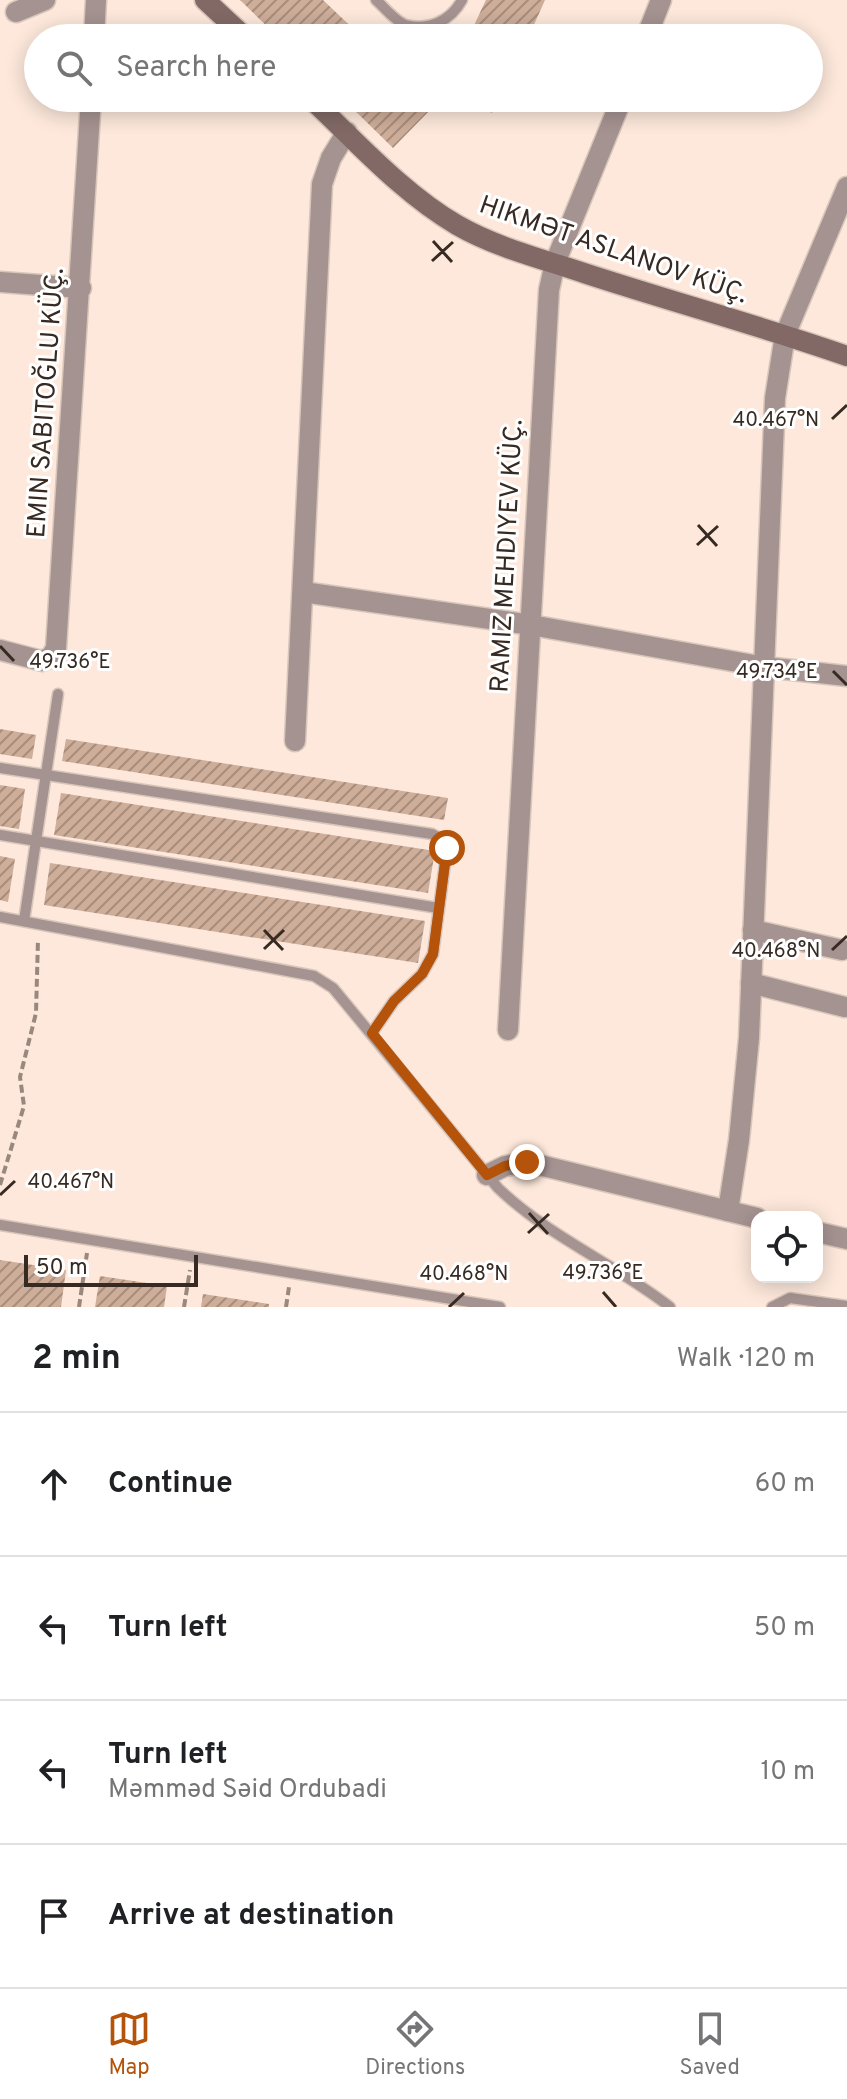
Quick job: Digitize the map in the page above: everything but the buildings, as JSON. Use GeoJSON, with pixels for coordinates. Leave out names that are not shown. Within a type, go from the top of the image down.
{"type":"FeatureCollection","features":[{"type":"Feature","properties":{"kind":"street"},"geometry":{"type":"LineString","coordinates":[[16,12],[45,0]]}},
{"type":"Feature","properties":{"kind":"street"},"geometry":{"type":"LineString","coordinates":[[95,24],[96,0]]}},
{"type":"Feature","properties":{"kind":"street"},"geometry":{"type":"LineString","coordinates":[[205,0],[231,24]]}},
{"type":"Feature","properties":{"kind":"street"},"geometry":{"type":"LineString","coordinates":[[652,24],[661,0]]}},
{"type":"Feature","properties":{"kind":"street","name":"EMIN SABITOĞLU KÜÇ."},"geometry":{"type":"LineString","coordinates":[[0,650],[42,661],[51,657],[56,648],[90,112]]}},
{"type":"Feature","properties":{"kind":"street","name":"HIKMƏT ASLANOV KÜÇ."},"geometry":{"type":"LineString","coordinates":[[325,112],[417,196],[449,220],[480,237],[847,356]]}},
{"type":"Feature","properties":{"kind":"street","name":"RAMIZ MEHDIYEV KÜÇ."},"geometry":{"type":"LineString","coordinates":[[508,1030],[546,312],[555,263],[616,112]]}},
{"type":"Feature","properties":{"kind":"street"},"geometry":{"type":"LineString","coordinates":[[295,741],[322,184],[331,158],[347,132]]}},
{"type":"Feature","properties":{"kind":"street"},"geometry":{"type":"LineString","coordinates":[[728,1211],[739,1140],[751,983],[775,398],[785,335],[847,187]]}},
{"type":"Feature","properties":{"kind":"street"},"geometry":{"type":"LineString","coordinates":[[0,282],[81,288]]}},
{"type":"Feature","properties":{"kind":"street"},"geometry":{"type":"LineString","coordinates":[[303,592],[531,625],[765,667],[847,676]]}},
{"type":"Feature","properties":{"kind":"street"},"geometry":{"type":"LineString","coordinates":[[753,930],[842,950]]}},
{"type":"Feature","properties":{"kind":"street"},"geometry":{"type":"LineString","coordinates":[[751,983],[845,1007]]}},
{"type":"Feature","properties":{"kind":"street"},"geometry":{"type":"LineString","coordinates":[[487,1175],[505,1166],[527,1162],[751,1217]]}},
{"type":"Feature","properties":{"kind":"street"},"geometry":{"type":"LineString","coordinates":[[823,1233],[847,1239]]}},
{"type":"Feature","properties":{"kind":"lane"},"geometry":{"type":"LineString","coordinates":[[376,0],[404,24]]}},
{"type":"Feature","properties":{"kind":"lane"},"geometry":{"type":"LineString","coordinates":[[436,24],[447,18],[462,0]]}},
{"type":"Feature","properties":{"kind":"lane"},"geometry":{"type":"LineString","coordinates":[[24,921],[58,694]]}},
{"type":"Feature","properties":{"kind":"lane"},"geometry":{"type":"LineString","coordinates":[[0,768],[432,834],[443,840],[447,848],[433,954],[422,974],[394,1001],[372,1033]]}},
{"type":"Feature","properties":{"kind":"lane"},"geometry":{"type":"LineString","coordinates":[[0,835],[438,908]]}},
{"type":"Feature","properties":{"kind":"lane"},"geometry":{"type":"LineString","coordinates":[[0,917],[314,976],[333,988],[487,1175],[517,1206],[541,1225],[625,1275],[670,1307]]}},
{"type":"Feature","properties":{"kind":"lane"},"geometry":{"type":"LineString","coordinates":[[0,1225],[500,1307]]}},
{"type":"Feature","properties":{"kind":"lane"},"geometry":{"type":"LineString","coordinates":[[772,1307],[790,1298],[847,1306]]}},
{"type":"Feature","properties":{"kind":"path"},"geometry":{"type":"LineString","coordinates":[[0,1185],[24,1106],[20,1077],[36,1013],[38,938],[24,921]]}},
{"type":"Feature","properties":{"kind":"path"},"geometry":{"type":"LineString","coordinates":[[79,1307],[89,1239]]}},
{"type":"Feature","properties":{"kind":"path"},"geometry":{"type":"LineString","coordinates":[[184,1307],[192,1256]]}},
{"type":"Feature","properties":{"kind":"route"},"geometry":{"type":"LineString","coordinates":[[447,848],[433,954],[422,974],[394,1001],[372,1033],[487,1175],[505,1166],[527,1162]]}}]}
